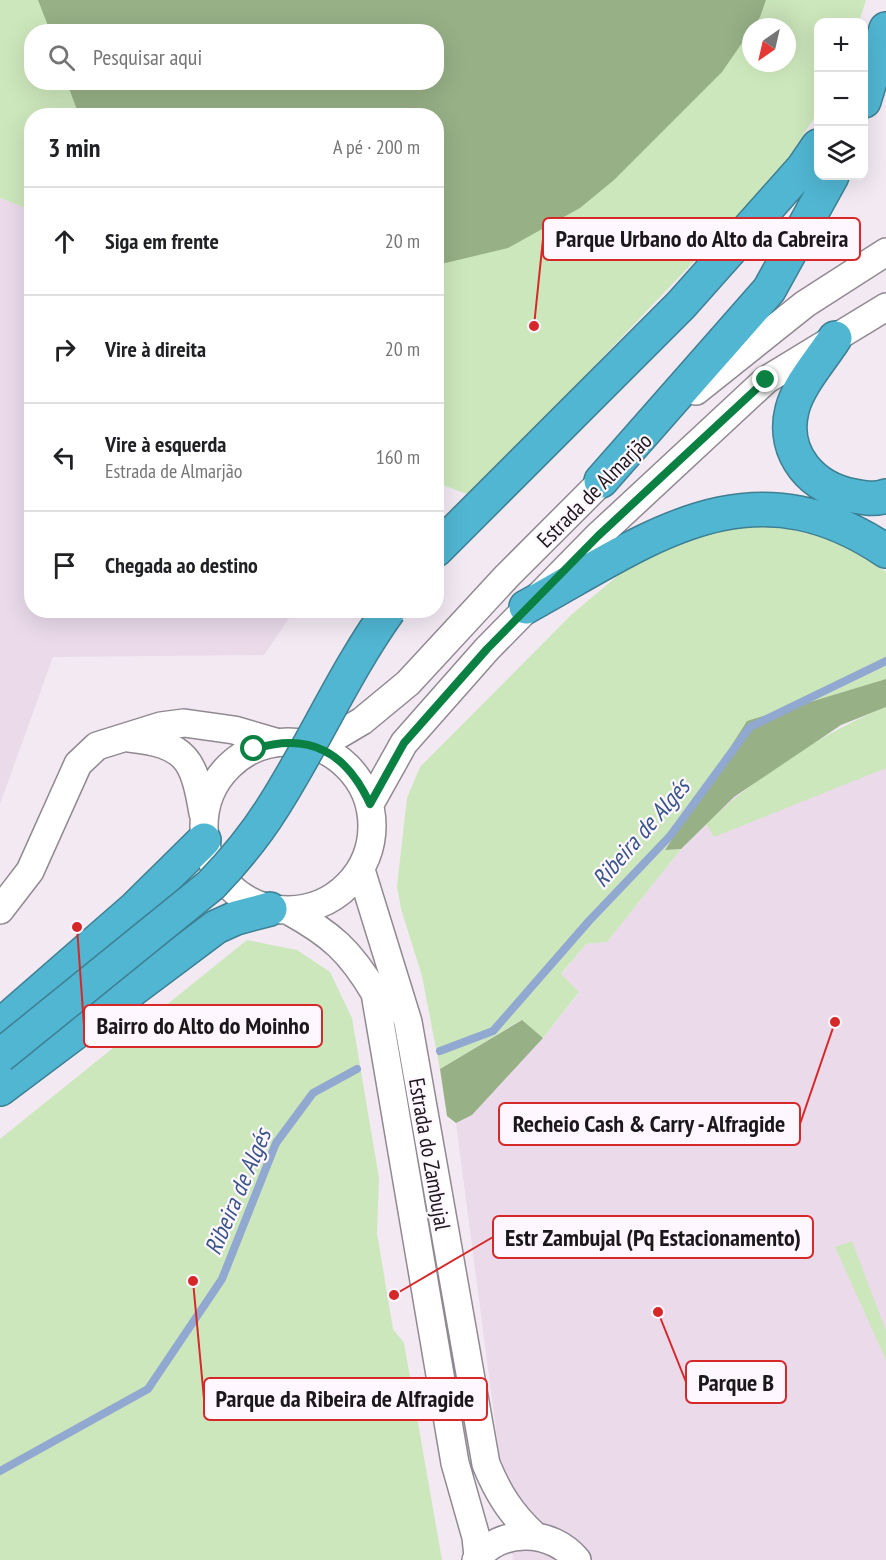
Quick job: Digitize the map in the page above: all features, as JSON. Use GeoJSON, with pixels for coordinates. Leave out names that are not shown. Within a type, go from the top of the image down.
{"type":"FeatureCollection","features":[{"type":"Feature","properties":{"kind":"highway"},"geometry":{"type":"LineString","coordinates":[[868,85],[876,54]]}},
{"type":"Feature","properties":{"kind":"highway"},"geometry":{"type":"LineString","coordinates":[[444,542],[681,305],[814,153]]}},
{"type":"Feature","properties":{"kind":"highway"},"geometry":{"type":"LineString","coordinates":[[601,481],[769,291],[830,180]]}},
{"type":"Feature","properties":{"kind":"highway"},"geometry":{"type":"LineString","coordinates":[[835,338],[792,407],[789,426],[792,445],[801,466],[817,482],[837,493],[877,500],[886,496]]}},
{"type":"Feature","properties":{"kind":"highway"},"geometry":{"type":"LineString","coordinates":[[526,607],[666,530],[722,512],[768,509],[811,516],[851,530],[886,551]]}},
{"type":"Feature","properties":{"kind":"highway"},"geometry":{"type":"LineString","coordinates":[[0,1056],[211,885],[240,854],[273,807],[362,648],[383,618]]}},
{"type":"Feature","properties":{"kind":"highway"},"geometry":{"type":"LineString","coordinates":[[5,1020],[134,909],[204,829]]}},
{"type":"Feature","properties":{"kind":"highway"},"geometry":{"type":"LineString","coordinates":[[0,1089],[216,927],[236,918],[280,910]]}},
{"type":"Feature","properties":{"kind":"street","name":"Estrada de Almarjão"},"geometry":{"type":"LineString","coordinates":[[318,747],[362,721],[408,682],[507,576],[601,481],[711,377],[805,304],[886,252]]}},
{"type":"Feature","properties":{"kind":"street","name":"Estrada de Almarjão"},"geometry":{"type":"LineString","coordinates":[[370,804],[404,743],[526,607],[598,536],[766,380],[886,307]]}},
{"type":"Feature","properties":{"kind":"street"},"geometry":{"type":"LineString","coordinates":[[0,910],[30,871],[78,764],[97,746],[123,737],[161,726],[184,723],[234,730],[275,742],[297,742],[318,747],[341,760],[359,780],[370,804],[373,826],[370,849],[361,870],[347,887],[329,901],[308,909],[280,910],[253,903],[230,888],[213,866],[204,829],[197,778],[188,760],[179,752],[155,741],[123,737]]}},
{"type":"Feature","properties":{"kind":"street"},"geometry":{"type":"LineString","coordinates":[[204,829],[209,795],[219,776],[244,754],[275,742]]}},
{"type":"Feature","properties":{"kind":"street","name":"Estrada do Zambujal"},"geometry":{"type":"LineString","coordinates":[[361,870],[408,1022],[486,1464],[503,1501],[514,1517],[534,1535]]}},
{"type":"Feature","properties":{"kind":"street","name":"Estrada do Zambujal"},"geometry":{"type":"LineString","coordinates":[[280,910],[338,941],[357,963],[375,993],[455,1463],[476,1536],[477,1558]]}},
{"type":"Feature","properties":{"kind":"street"},"geometry":{"type":"LineString","coordinates":[[477,1558],[494,1544],[513,1536],[534,1535],[561,1545],[577,1560]]}},
{"type":"Feature","properties":{"kind":"shaded area"},"geometry":{"type":"Polygon","coordinates":[[[0,198],[24,207],[24,618],[289,618],[264,655],[53,657],[0,804],[0,198]]]}},
{"type":"Feature","properties":{"kind":"shaded area"},"geometry":{"type":"Polygon","coordinates":[[[886,707],[886,1560],[513,1560],[456,1123],[472,1115],[543,1038],[579,993],[561,975],[586,944],[607,942],[681,849],[706,824],[734,797],[886,707]]]}},
{"type":"Feature","properties":{"kind":"green space"},"geometry":{"type":"Polygon","coordinates":[[[0,0],[866,0],[860,18],[814,18],[814,118],[779,172],[521,443],[467,494],[444,486],[444,108],[24,108],[24,207],[0,198],[0,0]]]}},
{"type":"Feature","properties":{"kind":"green space"},"geometry":{"type":"Polygon","coordinates":[[[38,0],[766,0],[759,18],[742,18],[742,43],[722,72],[614,180],[580,208],[508,248],[444,263],[444,108],[76,108],[70,90],[444,90],[444,24],[47,24],[38,0]]]}},
{"type":"Feature","properties":{"kind":"green space"},"geometry":{"type":"Polygon","coordinates":[[[748,525],[768,526],[821,537],[853,551],[886,572],[886,679],[747,722],[665,850],[681,849],[607,942],[586,944],[561,974],[579,992],[543,1038],[521,1020],[440,1069],[422,976],[401,909],[397,886],[407,798],[420,767],[571,615],[646,552],[675,538],[748,525]]]}},
{"type":"Feature","properties":{"kind":"green space"},"geometry":{"type":"Polygon","coordinates":[[[886,679],[886,707],[841,725],[734,797],[681,849],[665,850],[747,721],[886,679]]]}},
{"type":"Feature","properties":{"kind":"green space"},"geometry":{"type":"Polygon","coordinates":[[[886,707],[886,768],[714,837],[706,824],[768,773],[837,730],[886,707]]]}},
{"type":"Feature","properties":{"kind":"green space"},"geometry":{"type":"Polygon","coordinates":[[[247,940],[297,950],[330,972],[352,1018],[379,1178],[377,1233],[393,1329],[404,1343],[442,1560],[0,1560],[0,1139],[247,940]]]}},
{"type":"Feature","properties":{"kind":"green space"},"geometry":{"type":"Polygon","coordinates":[[[522,1020],[543,1038],[472,1115],[456,1123],[447,1116],[440,1069],[522,1020]]]}},
{"type":"Feature","properties":{"kind":"green space"},"geometry":{"type":"Polygon","coordinates":[[[852,1241],[886,1331],[886,1360],[835,1247],[852,1241]]]}},
{"type":"Feature","properties":{"kind":"waterway","name":"Ribeira de Algés"},"geometry":{"type":"LineString","coordinates":[[440,1051],[493,1031],[589,921],[670,836],[750,727],[886,661]]}},
{"type":"Feature","properties":{"kind":"waterway","name":"Ribeira de Algés"},"geometry":{"type":"LineString","coordinates":[[0,1471],[148,1389],[222,1279],[276,1143],[313,1093],[357,1069]]}},
{"type":"Feature","properties":{"kind":"place","name":"Parque Urbano do Alto da Cabreira"},"geometry":{"type":"Point","coordinates":[534,326]}},
{"type":"Feature","properties":{"kind":"place","name":"Bairro do Alto do Moinho"},"geometry":{"type":"Point","coordinates":[77,927]}},
{"type":"Feature","properties":{"kind":"place","name":"Recheio Cash & Carry - Alfragide"},"geometry":{"type":"Point","coordinates":[835,1022]}},
{"type":"Feature","properties":{"kind":"place","name":"Parque da Ribeira de Alfragide"},"geometry":{"type":"Point","coordinates":[193,1281]}},
{"type":"Feature","properties":{"kind":"place","name":"Estr Zambujal (Pq Estacionamento)"},"geometry":{"type":"Point","coordinates":[394,1295]}},
{"type":"Feature","properties":{"kind":"place","name":"Parque B"},"geometry":{"type":"Point","coordinates":[658,1312]}},
{"type":"Feature","properties":{"kind":"route"},"geometry":{"type":"LineString","coordinates":[[254,749],[275,742],[297,742],[318,747],[341,760],[359,780],[370,804],[404,743],[526,607],[598,536],[766,380]]}}]}
